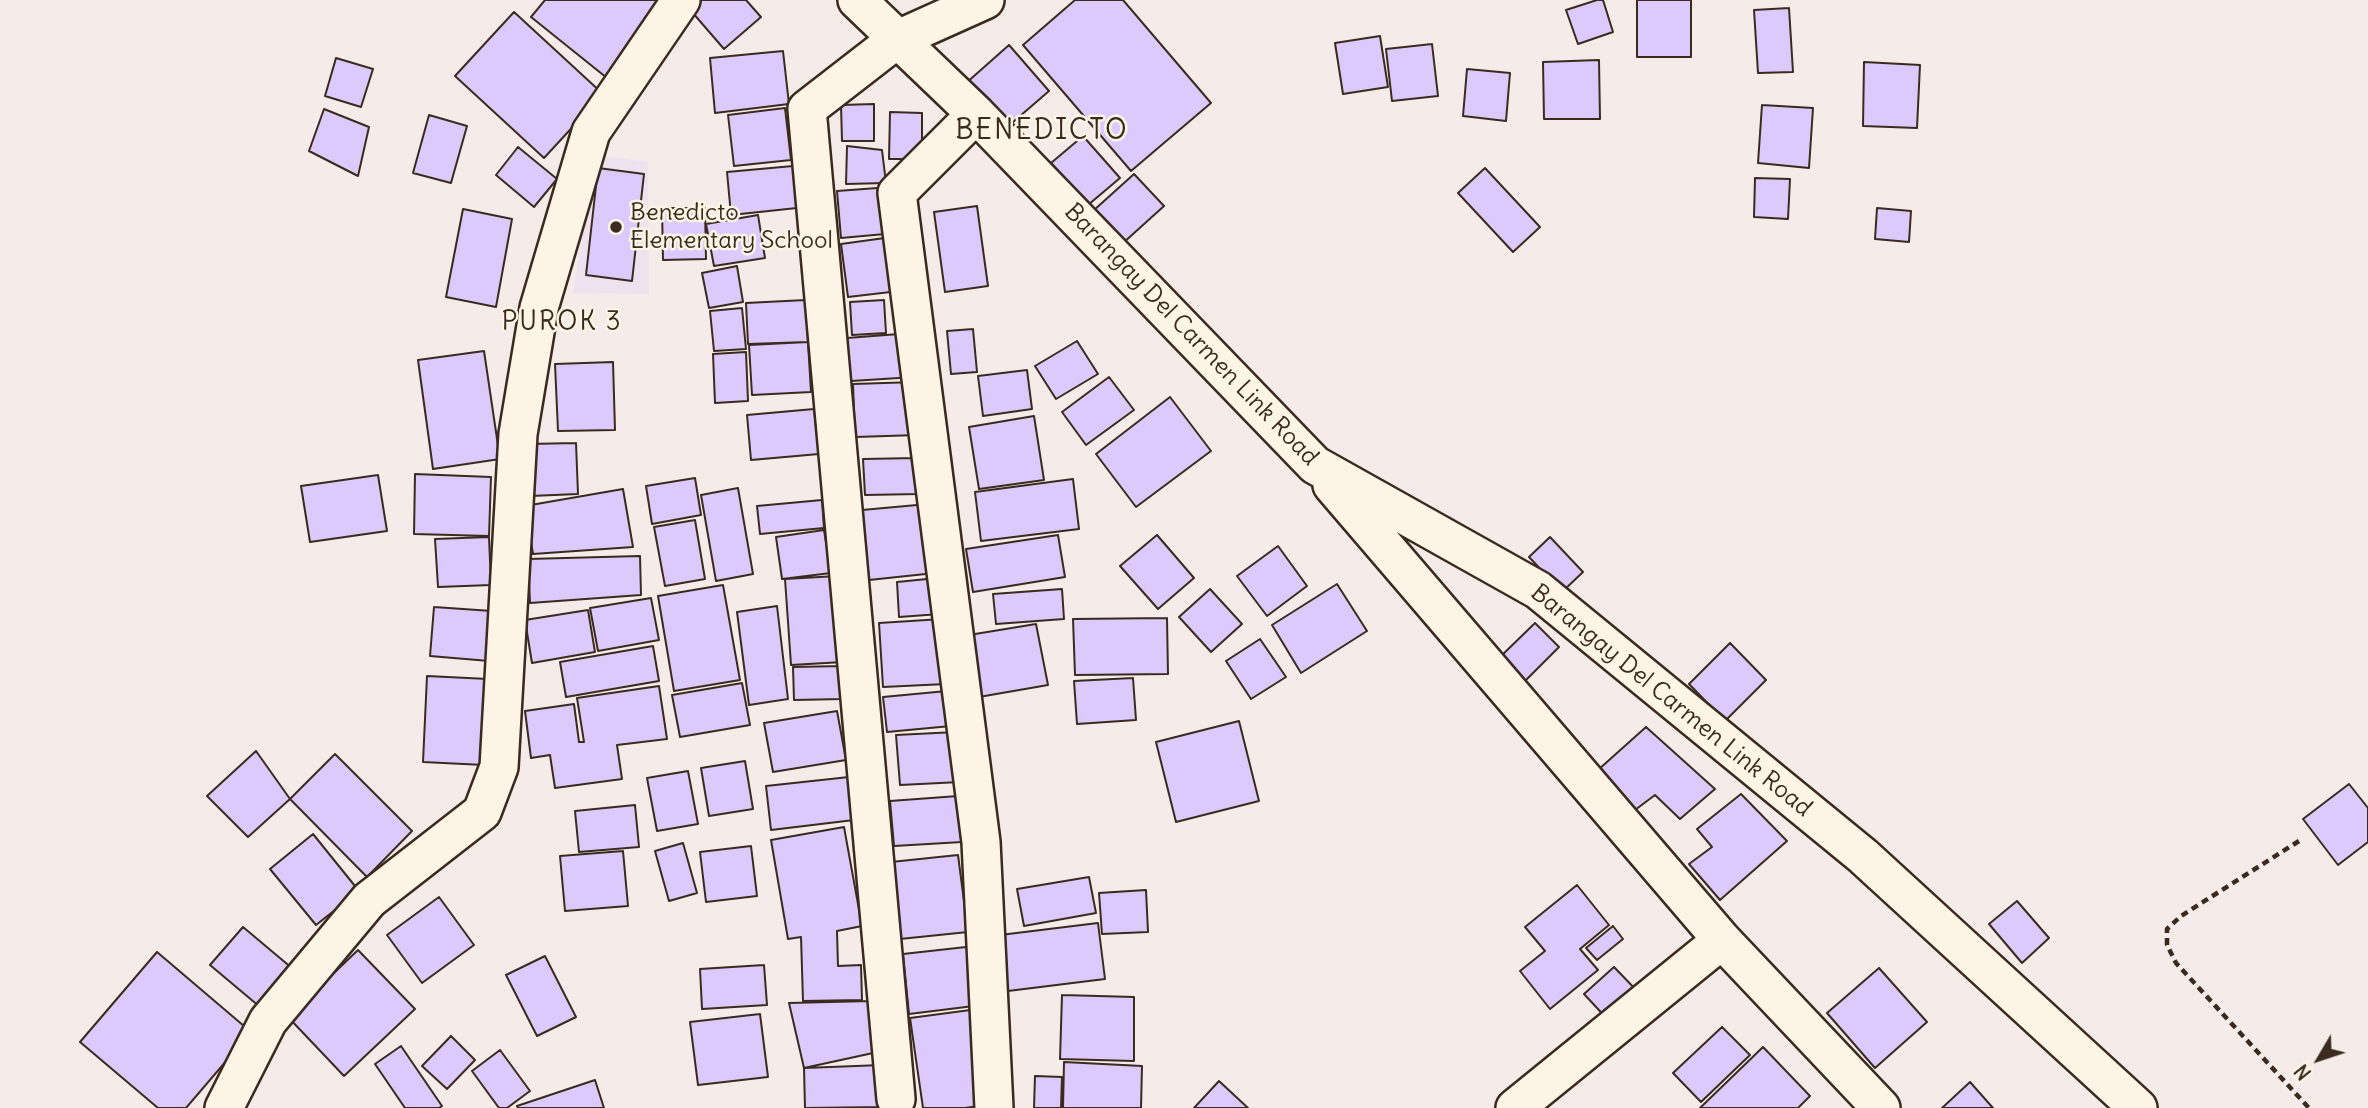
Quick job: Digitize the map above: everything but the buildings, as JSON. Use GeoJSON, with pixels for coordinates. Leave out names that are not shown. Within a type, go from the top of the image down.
{"type":"FeatureCollection","features":[{"type":"Feature","properties":{"kind":"street"},"geometry":{"type":"LineString","coordinates":[[224,1108],[268,1021],[369,900],[482,812],[499,767],[518,434],[540,308],[591,132],[681,0]]}},
{"type":"Feature","properties":{"kind":"street","name":"Barangay Del Carmen Link Road"},"geometry":{"type":"LineString","coordinates":[[857,0],[976,114],[1315,465],[1538,590],[1863,856],[2138,1108]]}},
{"type":"Feature","properties":{"kind":"street"},"geometry":{"type":"LineString","coordinates":[[896,1099],[807,109],[896,40],[985,0]]}},
{"type":"Feature","properties":{"kind":"street"},"geometry":{"type":"LineString","coordinates":[[976,114],[897,193],[981,842],[994,1108]]}},
{"type":"Feature","properties":{"kind":"street"},"geometry":{"type":"LineString","coordinates":[[1315,465],[1722,940],[1881,1108]]}},
{"type":"Feature","properties":{"kind":"street"},"geometry":{"type":"LineString","coordinates":[[1515,1108],[1722,940]]}},
{"type":"Feature","properties":{"kind":"path"},"geometry":{"type":"LineString","coordinates":[[2299,841],[2181,916],[2167,929],[2167,945],[2176,963],[2309,1108]]}},
{"type":"Feature","properties":{"kind":"shaded area","name":"Benedicto Elementary School"},"geometry":{"type":"Polygon","coordinates":[[[595,155],[648,162],[649,294],[573,293],[595,155]]]}},
{"type":"Feature","properties":{"kind":"place","name":"Benedicto Elementary School"},"geometry":{"type":"Point","coordinates":[616,227]}},
{"type":"Feature","properties":{"kind":"district","name":"BENEDICTO"},"geometry":{"type":"Point","coordinates":[1042,131]}},
{"type":"Feature","properties":{"kind":"district","name":"PUROK 3"},"geometry":{"type":"Point","coordinates":[562,323]}}]}
